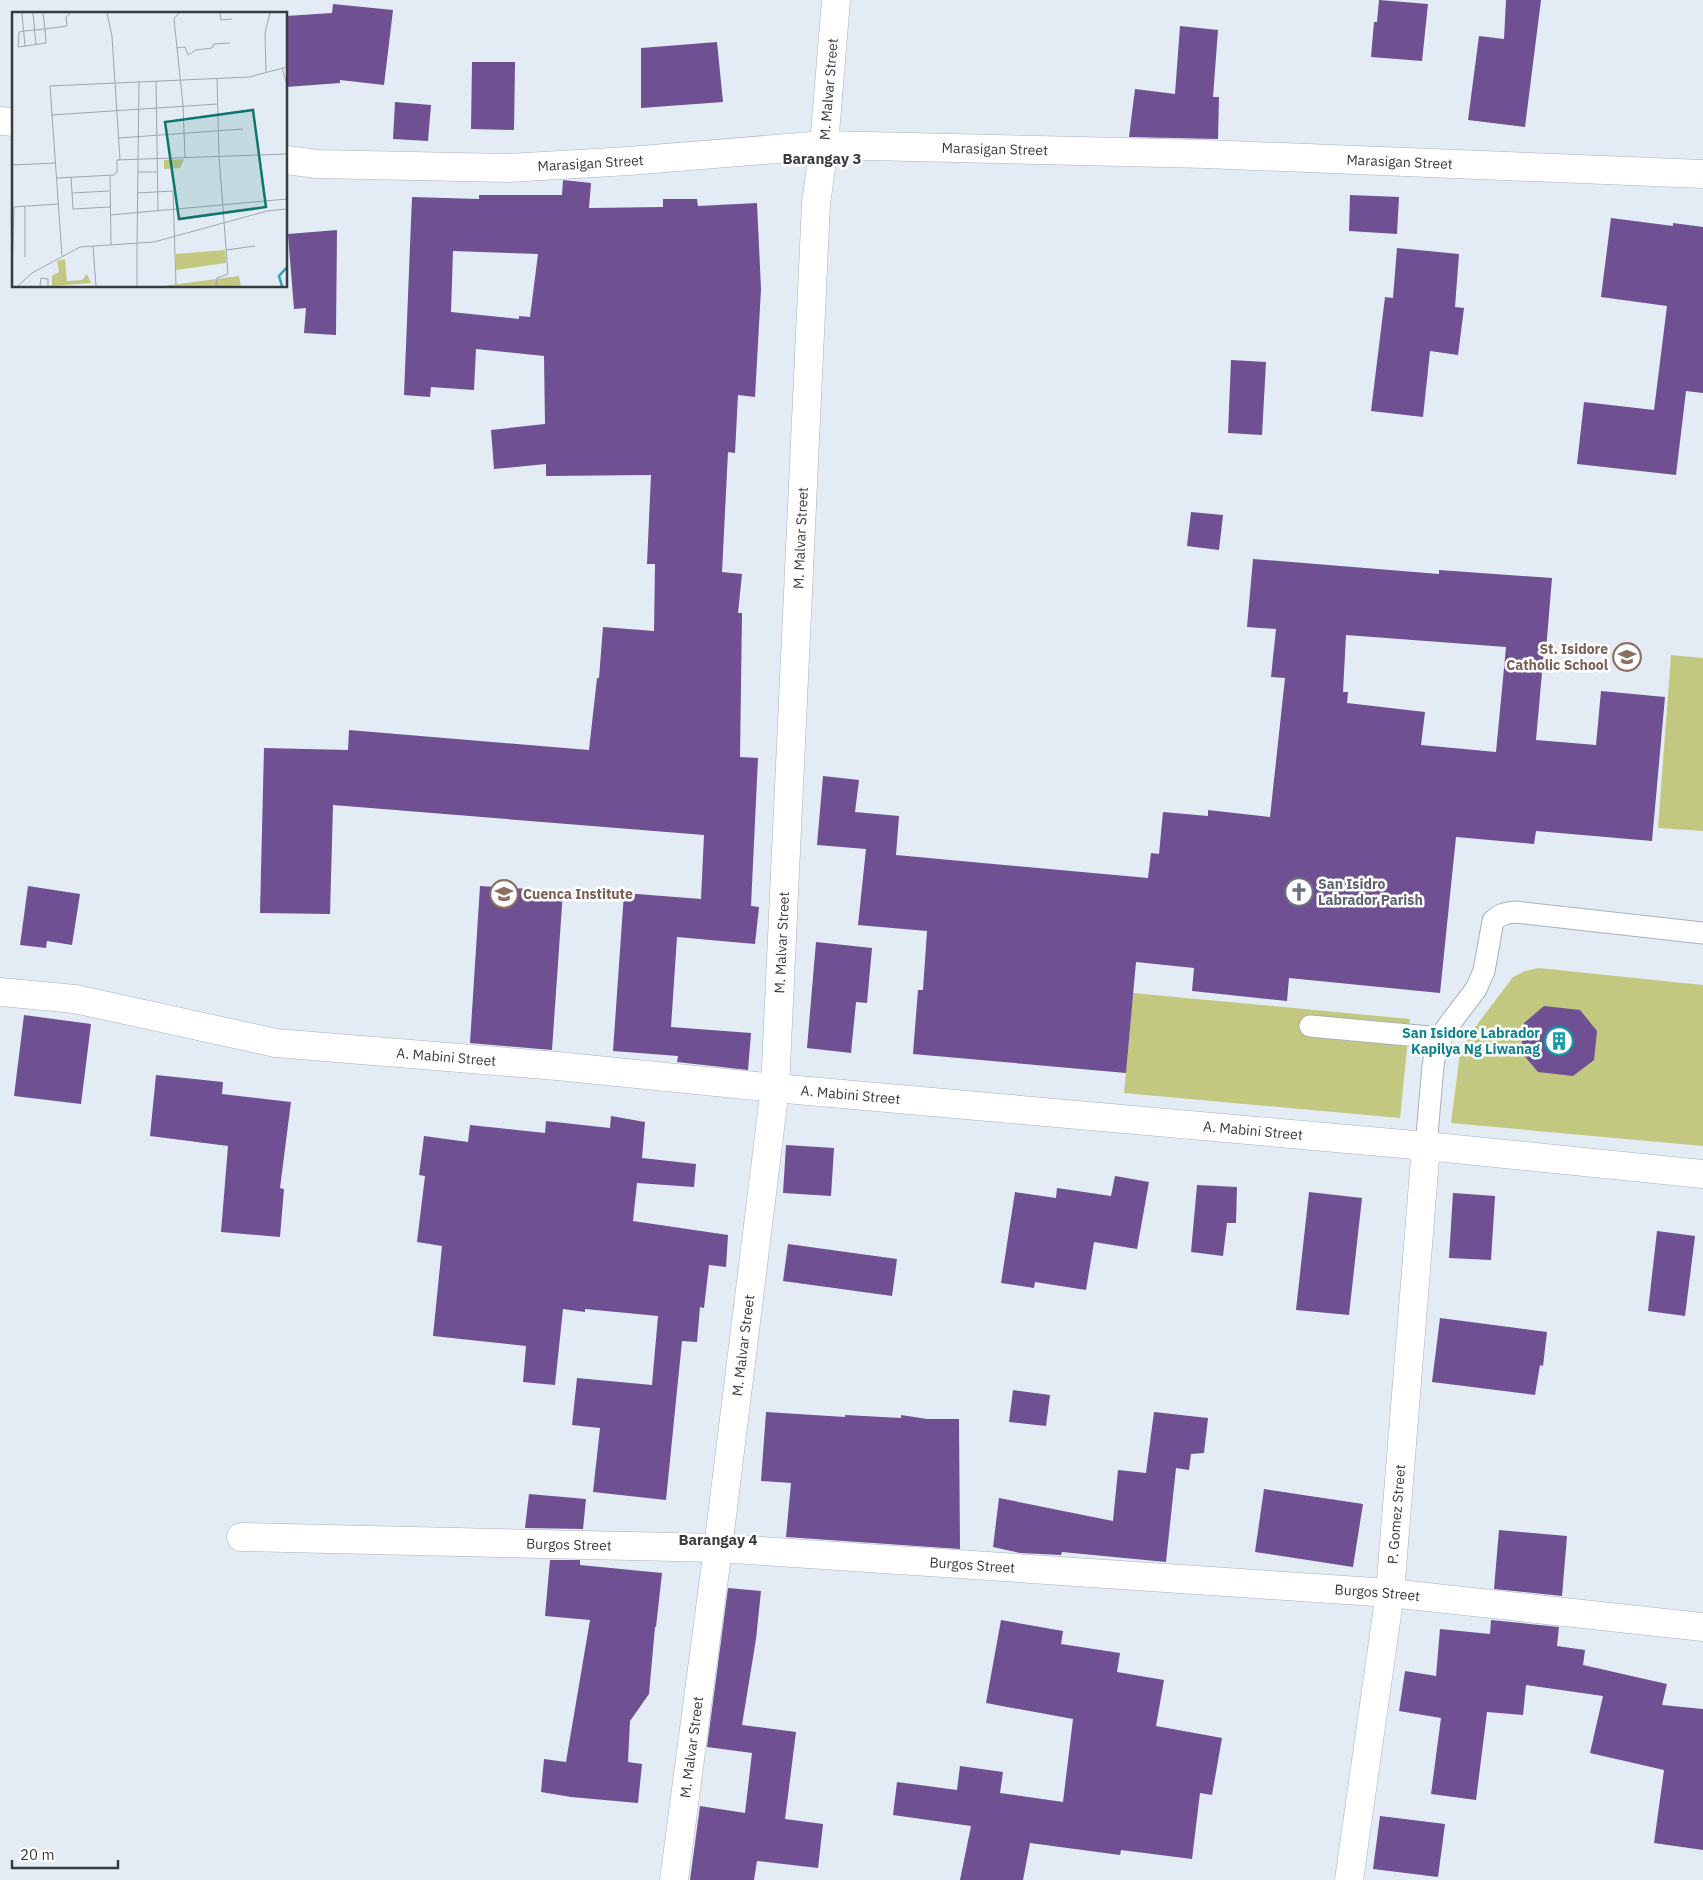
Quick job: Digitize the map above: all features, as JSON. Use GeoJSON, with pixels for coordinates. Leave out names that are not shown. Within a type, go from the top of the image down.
{"type":"FeatureCollection","features":[{"type":"Feature","properties":{"kind":"street","name":"M. Malvar Street"},"geometry":{"type":"LineString","coordinates":[[674,1880],[718,1548],[775,1088],[816,204],[824,145],[836,0]]}},
{"type":"Feature","properties":{"kind":"street","name":"Marasigan Street"},"geometry":{"type":"LineString","coordinates":[[288,160],[317,164],[508,168],[629,161],[824,145],[1206,154],[1703,174]]}},
{"type":"Feature","properties":{"kind":"street","name":"A. Mabini Street"},"geometry":{"type":"LineString","coordinates":[[0,992],[75,999],[276,1044],[547,1065],[775,1088],[1426,1146],[1703,1174]]}},
{"type":"Feature","properties":{"kind":"street","name":"P. Gomez Street"},"geometry":{"type":"LineString","coordinates":[[1349,1880],[1390,1593],[1426,1146]]}},
{"type":"Feature","properties":{"kind":"street","name":"Burgos Street"},"geometry":{"type":"LineString","coordinates":[[241,1537],[718,1548],[1390,1593],[1703,1627]]}},
{"type":"Feature","properties":{"kind":"lane"},"geometry":{"type":"LineString","coordinates":[[1426,1146],[1436,1048],[1445,1030],[1476,989],[1484,971],[1494,921],[1498,916],[1506,913],[1525,913],[1703,933]]}},
{"type":"Feature","properties":{"kind":"lane"},"geometry":{"type":"LineString","coordinates":[[1310,1026],[1440,1038]]}},
{"type":"Feature","properties":{"kind":"green space"},"geometry":{"type":"Polygon","coordinates":[[[1671,655],[1703,658],[1703,831],[1658,828],[1671,655]]]}},
{"type":"Feature","properties":{"kind":"green space"},"geometry":{"type":"Polygon","coordinates":[[[1538,968],[1703,985],[1703,1146],[1451,1123],[1460,1053],[1470,1034],[1513,977],[1525,971],[1538,968]]]}},
{"type":"Feature","properties":{"kind":"green space"},"geometry":{"type":"Polygon","coordinates":[[[1133,993],[1410,1019],[1400,1118],[1124,1093],[1133,993]]]}},
{"type":"Feature","properties":{"kind":"building"},"geometry":{"type":"Polygon","coordinates":[[[1379,0],[1428,4],[1422,61],[1371,57],[1374,22],[1377,22],[1379,0]]]}},
{"type":"Feature","properties":{"kind":"building"},"geometry":{"type":"Polygon","coordinates":[[[1506,0],[1541,0],[1525,127],[1468,120],[1479,36],[1504,39],[1506,0]]]}},
{"type":"Feature","properties":{"kind":"building"},"geometry":{"type":"Polygon","coordinates":[[[333,4],[393,10],[384,85],[340,80],[340,83],[288,87],[288,16],[332,13],[333,4]]]}},
{"type":"Feature","properties":{"kind":"building"},"geometry":{"type":"Polygon","coordinates":[[[1180,26],[1218,30],[1213,97],[1219,97],[1218,139],[1129,137],[1135,89],[1175,94],[1180,26]]]}},
{"type":"Feature","properties":{"kind":"building"},"geometry":{"type":"Polygon","coordinates":[[[717,42],[723,102],[641,108],[641,48],[717,42]]]}},
{"type":"Feature","properties":{"kind":"building"},"geometry":{"type":"Polygon","coordinates":[[[472,62],[515,62],[514,130],[471,129],[472,62]]]}},
{"type":"Feature","properties":{"kind":"building"},"geometry":{"type":"Polygon","coordinates":[[[395,102],[431,105],[428,141],[393,139],[395,102]]]}},
{"type":"Feature","properties":{"kind":"building"},"geometry":{"type":"Polygon","coordinates":[[[563,180],[591,183],[589,208],[663,207],[663,199],[697,199],[698,206],[757,203],[761,289],[755,397],[738,395],[735,453],[728,452],[722,572],[742,574],[738,613],[742,613],[740,757],[758,758],[751,906],[759,907],[755,944],[677,937],[671,1027],[751,1033],[748,1070],[677,1062],[678,1056],[613,1051],[624,893],[701,899],[704,835],[333,805],[330,914],[260,913],[264,748],[348,750],[349,730],[589,750],[597,678],[599,678],[603,627],[654,631],[655,564],[647,564],[651,475],[546,476],[546,464],[494,469],[491,430],[545,424],[544,356],[476,349],[474,390],[431,387],[430,397],[404,395],[412,197],[479,199],[479,195],[562,195],[563,180]],[[453,251],[451,312],[519,319],[519,316],[530,317],[538,254],[453,251]]]}},
{"type":"Feature","properties":{"kind":"building"},"geometry":{"type":"Polygon","coordinates":[[[1350,195],[1399,197],[1397,234],[1349,231],[1350,195]]]}},
{"type":"Feature","properties":{"kind":"building"},"geometry":{"type":"Polygon","coordinates":[[[1611,218],[1673,226],[1673,223],[1703,227],[1703,393],[1686,391],[1676,475],[1577,464],[1584,402],[1654,410],[1667,306],[1601,297],[1611,218]]]}},
{"type":"Feature","properties":{"kind":"building"},"geometry":{"type":"Polygon","coordinates":[[[337,230],[336,335],[304,333],[306,308],[294,309],[288,234],[337,230]]]}},
{"type":"Feature","properties":{"kind":"building"},"geometry":{"type":"Polygon","coordinates":[[[1397,248],[1459,254],[1455,307],[1464,308],[1458,355],[1430,351],[1423,417],[1371,411],[1385,297],[1393,298],[1397,248]]]}},
{"type":"Feature","properties":{"kind":"building"},"geometry":{"type":"Polygon","coordinates":[[[1231,360],[1266,362],[1262,435],[1228,433],[1231,360]]]}},
{"type":"Feature","properties":{"kind":"building"},"geometry":{"type":"Polygon","coordinates":[[[1191,512],[1223,515],[1219,550],[1187,546],[1191,512]]]}},
{"type":"Feature","properties":{"kind":"building"},"geometry":{"type":"Polygon","coordinates":[[[1253,559],[1439,574],[1439,570],[1552,578],[1536,740],[1596,745],[1601,691],[1665,697],[1652,841],[1536,831],[1534,844],[1456,837],[1440,993],[1289,978],[1287,1001],[1192,991],[1194,968],[1136,962],[1126,1073],[913,1054],[918,990],[923,990],[927,931],[858,925],[866,849],[817,845],[823,776],[859,780],[855,812],[899,816],[896,855],[1148,878],[1151,853],[1159,854],[1163,812],[1208,816],[1208,810],[1270,817],[1285,678],[1271,677],[1276,629],[1247,627],[1253,559]],[[1346,635],[1343,692],[1348,692],[1347,703],[1425,712],[1421,745],[1496,752],[1506,647],[1346,635]]]}},
{"type":"Feature","properties":{"kind":"building"},"geometry":{"type":"Polygon","coordinates":[[[28,886],[80,894],[72,945],[47,941],[46,948],[20,945],[28,886]]]}},
{"type":"Feature","properties":{"kind":"building"},"geometry":{"type":"Polygon","coordinates":[[[480,886],[563,891],[552,1050],[470,1043],[480,886]]]}},
{"type":"Feature","properties":{"kind":"building"},"geometry":{"type":"Polygon","coordinates":[[[816,942],[872,948],[867,1003],[856,1002],[851,1053],[807,1048],[816,942]]]}},
{"type":"Feature","properties":{"kind":"building","name":"San Isidore Labrador Kapilya Ng Liwanag"},"geometry":{"type":"Polygon","coordinates":[[[1544,1006],[1580,1010],[1597,1031],[1594,1060],[1573,1076],[1538,1072],[1521,1052],[1524,1023],[1544,1006]]]}},
{"type":"Feature","properties":{"kind":"building"},"geometry":{"type":"Polygon","coordinates":[[[24,1015],[91,1024],[81,1104],[14,1096],[24,1015]]]}},
{"type":"Feature","properties":{"kind":"building"},"geometry":{"type":"Polygon","coordinates":[[[156,1075],[223,1082],[222,1094],[291,1102],[280,1188],[284,1189],[280,1237],[221,1232],[228,1146],[150,1136],[156,1075]]]}},
{"type":"Feature","properties":{"kind":"building"},"geometry":{"type":"Polygon","coordinates":[[[611,1116],[645,1122],[642,1158],[696,1164],[694,1187],[637,1183],[633,1221],[728,1235],[726,1267],[709,1265],[704,1308],[700,1307],[697,1342],[682,1341],[666,1500],[593,1492],[600,1428],[572,1425],[577,1378],[652,1385],[658,1316],[585,1309],[585,1312],[563,1309],[555,1385],[523,1382],[526,1346],[433,1336],[442,1246],[417,1242],[425,1176],[419,1175],[424,1136],[468,1142],[470,1125],[545,1133],[546,1121],[610,1128],[611,1116]]]}},
{"type":"Feature","properties":{"kind":"building"},"geometry":{"type":"Polygon","coordinates":[[[786,1145],[834,1148],[831,1196],[783,1193],[786,1145]]]}},
{"type":"Feature","properties":{"kind":"building"},"geometry":{"type":"Polygon","coordinates":[[[1115,1176],[1149,1182],[1137,1249],[1094,1242],[1086,1290],[1035,1282],[1034,1288],[1001,1283],[1015,1192],[1056,1198],[1057,1188],[1111,1196],[1115,1176]]]}},
{"type":"Feature","properties":{"kind":"building"},"geometry":{"type":"Polygon","coordinates":[[[1197,1185],[1237,1187],[1236,1223],[1227,1223],[1223,1256],[1191,1252],[1197,1185]]]}},
{"type":"Feature","properties":{"kind":"building"},"geometry":{"type":"Polygon","coordinates":[[[1309,1192],[1362,1198],[1349,1315],[1296,1310],[1309,1192]]]}},
{"type":"Feature","properties":{"kind":"building"},"geometry":{"type":"Polygon","coordinates":[[[1453,1193],[1495,1196],[1491,1260],[1449,1258],[1453,1193]]]}},
{"type":"Feature","properties":{"kind":"building"},"geometry":{"type":"Polygon","coordinates":[[[1657,1231],[1695,1236],[1685,1316],[1648,1311],[1657,1231]]]}},
{"type":"Feature","properties":{"kind":"building"},"geometry":{"type":"Polygon","coordinates":[[[788,1244],[897,1259],[892,1296],[783,1281],[788,1244]]]}},
{"type":"Feature","properties":{"kind":"building"},"geometry":{"type":"Polygon","coordinates":[[[1440,1318],[1547,1332],[1543,1366],[1540,1365],[1535,1395],[1432,1382],[1440,1318]]]}},
{"type":"Feature","properties":{"kind":"building"},"geometry":{"type":"Polygon","coordinates":[[[1013,1390],[1050,1395],[1046,1426],[1009,1422],[1013,1390]]]}},
{"type":"Feature","properties":{"kind":"building"},"geometry":{"type":"Polygon","coordinates":[[[766,1412],[845,1417],[845,1415],[901,1418],[901,1415],[927,1419],[959,1419],[960,1549],[786,1537],[791,1483],[761,1481],[766,1412]]]}},
{"type":"Feature","properties":{"kind":"building"},"geometry":{"type":"Polygon","coordinates":[[[1154,1412],[1208,1418],[1204,1453],[1191,1454],[1189,1470],[1176,1468],[1166,1562],[1062,1552],[1061,1555],[1020,1553],[993,1547],[999,1498],[1113,1521],[1118,1470],[1146,1473],[1154,1412]]]}},
{"type":"Feature","properties":{"kind":"building"},"geometry":{"type":"Polygon","coordinates":[[[1264,1489],[1363,1504],[1353,1567],[1255,1552],[1264,1489]]]}},
{"type":"Feature","properties":{"kind":"building"},"geometry":{"type":"Polygon","coordinates":[[[529,1494],[586,1499],[583,1529],[525,1528],[529,1494]]]}},
{"type":"Feature","properties":{"kind":"building"},"geometry":{"type":"Polygon","coordinates":[[[1499,1530],[1567,1536],[1562,1596],[1494,1589],[1499,1530]]]}},
{"type":"Feature","properties":{"kind":"building"},"geometry":{"type":"Polygon","coordinates":[[[550,1560],[580,1560],[580,1565],[662,1573],[649,1694],[630,1721],[628,1762],[642,1764],[638,1803],[571,1797],[541,1792],[544,1759],[566,1762],[590,1620],[545,1616],[550,1560]]]}},
{"type":"Feature","properties":{"kind":"building"},"geometry":{"type":"Polygon","coordinates":[[[728,1588],[761,1591],[756,1639],[742,1725],[796,1732],[785,1819],[823,1824],[818,1868],[757,1861],[754,1880],[690,1880],[700,1806],[745,1813],[752,1753],[707,1747],[728,1588]]]}},
{"type":"Feature","properties":{"kind":"building"},"geometry":{"type":"Polygon","coordinates":[[[1001,1620],[1063,1631],[1061,1644],[1120,1653],[1117,1672],[1164,1680],[1156,1726],[1222,1738],[1212,1795],[1200,1793],[1192,1859],[1121,1850],[1120,1855],[1030,1843],[1023,1880],[960,1880],[971,1826],[893,1815],[897,1782],[957,1790],[960,1766],[1003,1772],[1000,1793],[1063,1802],[1073,1719],[986,1703],[1001,1620]]]}},
{"type":"Feature","properties":{"kind":"building"},"geometry":{"type":"Polygon","coordinates":[[[1491,1620],[1559,1627],[1557,1646],[1585,1650],[1583,1665],[1667,1684],[1662,1705],[1703,1709],[1703,1850],[1654,1843],[1664,1770],[1590,1753],[1603,1696],[1526,1685],[1523,1715],[1487,1712],[1476,1800],[1431,1794],[1441,1718],[1399,1711],[1405,1671],[1436,1676],[1440,1629],[1490,1634],[1491,1620]]]}},
{"type":"Feature","properties":{"kind":"building"},"geometry":{"type":"Polygon","coordinates":[[[1380,1816],[1445,1824],[1438,1877],[1373,1869],[1380,1816]]]}},
{"type":"Feature","properties":{"kind":"place","name":"St. Isidore Catholic School"},"geometry":{"type":"Point","coordinates":[1627,657]}},
{"type":"Feature","properties":{"kind":"place","name":"San Isidro Labrador Parish"},"geometry":{"type":"Point","coordinates":[1299,892]}},
{"type":"Feature","properties":{"kind":"place","name":"Cuenca Institute"},"geometry":{"type":"Point","coordinates":[504,894]}},
{"type":"Feature","properties":{"kind":"place","name":"San Isidore Labrador Kapilya Ng Liwanag"},"geometry":{"type":"Point","coordinates":[1559,1041]}},
{"type":"Feature","properties":{"kind":"district","name":"Barangay 3"},"geometry":{"type":"Point","coordinates":[822,159]}},
{"type":"Feature","properties":{"kind":"district","name":"Barangay 4"},"geometry":{"type":"Point","coordinates":[718,1540]}}]}
